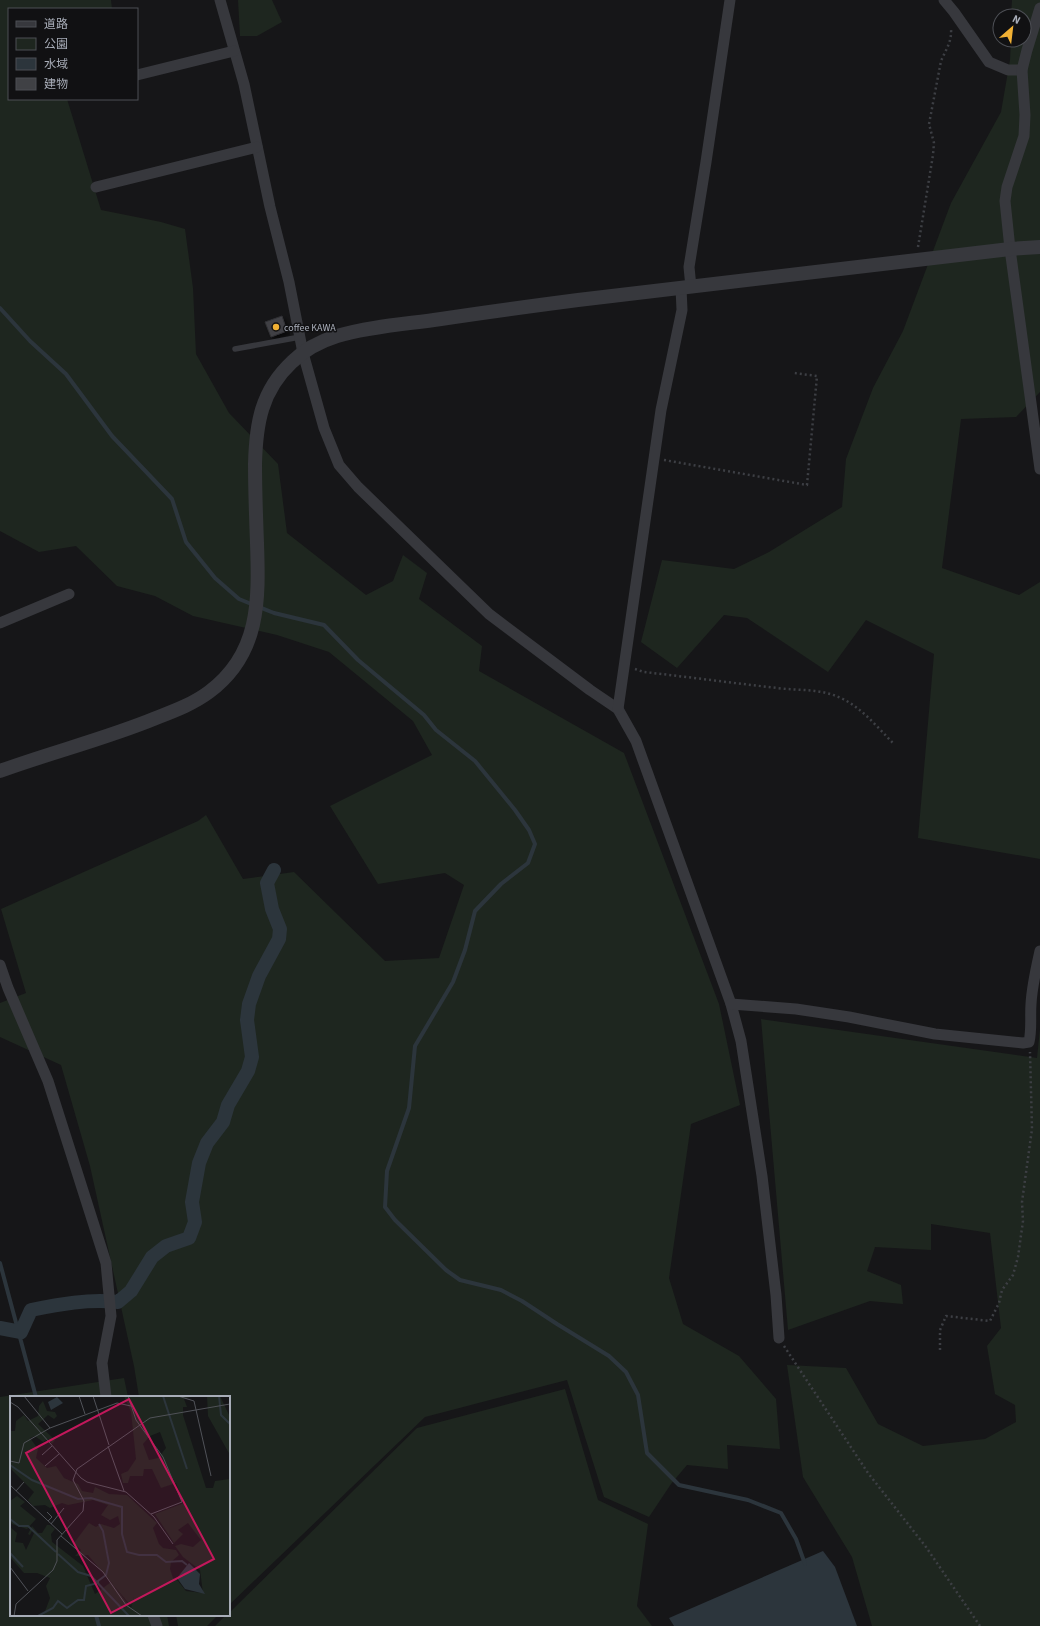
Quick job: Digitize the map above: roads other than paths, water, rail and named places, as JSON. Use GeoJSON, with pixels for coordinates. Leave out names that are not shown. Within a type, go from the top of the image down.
{"type":"FeatureCollection","features":[{"type":"Feature","properties":{"kind":"street"},"geometry":{"type":"LineString","coordinates":[[220,0],[244,84],[304,353],[324,428],[339,465],[358,487],[489,614],[590,690],[618,709],[636,741],[731,1004],[741,1041],[761,1168],[776,1295],[778,1338]]}},
{"type":"Feature","properties":{"kind":"street"},"geometry":{"type":"LineString","coordinates":[[618,709],[661,410],[686,287],[730,0]]}},
{"type":"Feature","properties":{"kind":"street"},"geometry":{"type":"LineString","coordinates":[[944,0],[989,62],[1008,70],[1022,70]]}},
{"type":"Feature","properties":{"kind":"street"},"geometry":{"type":"LineString","coordinates":[[1040,8],[1022,70],[1025,115],[1024,136],[1007,186],[1005,202],[1040,469]]}},
{"type":"Feature","properties":{"kind":"street"},"geometry":{"type":"LineString","coordinates":[[138,75],[234,51]]}},
{"type":"Feature","properties":{"kind":"street"},"geometry":{"type":"LineString","coordinates":[[96,187],[258,147]]}},
{"type":"Feature","properties":{"kind":"street"},"geometry":{"type":"LineString","coordinates":[[0,771],[138,726],[194,702],[208,693],[229,673],[240,658],[252,634],[256,612],[258,592],[255,440],[257,424],[265,401],[274,385],[291,363],[316,345],[336,336],[381,327],[506,309],[1010,249],[1040,247]]}},
{"type":"Feature","properties":{"kind":"street"},"geometry":{"type":"LineString","coordinates":[[0,624],[69,594]]}},
{"type":"Feature","properties":{"kind":"street"},"geometry":{"type":"LineString","coordinates":[[731,1004],[803,1010],[849,1017],[935,1034],[1024,1044],[1029,1042],[1031,1033],[1031,1005],[1040,951]]}},
{"type":"Feature","properties":{"kind":"street"},"geometry":{"type":"LineString","coordinates":[[0,965],[8,988],[48,1081],[106,1263],[111,1316],[102,1363],[106,1396]]}},
{"type":"Feature","properties":{"kind":"street"},"geometry":{"type":"LineString","coordinates":[[153,1616],[157,1626]]}},
{"type":"Feature","properties":{"kind":"lane"},"geometry":{"type":"LineString","coordinates":[[235,349],[301,337]]}},
{"type":"Feature","properties":{"kind":"water"},"geometry":{"type":"Polygon","coordinates":[[[823,1551],[835,1567],[857,1626],[674,1626],[669,1618],[823,1551]]]}},
{"type":"Feature","properties":{"kind":"waterway"},"geometry":{"type":"LineString","coordinates":[[0,308],[30,341],[66,374],[112,436],[172,499],[186,542],[215,578],[239,599],[274,613],[324,625],[358,660],[424,715],[436,730],[475,761],[515,810],[529,830],[535,844],[528,863],[501,884],[475,911],[465,950],[453,982],[415,1046],[409,1108],[387,1171],[385,1207],[395,1220],[446,1270],[460,1280],[501,1290],[522,1301],[609,1356],[626,1372],[638,1395],[647,1453],[679,1485],[748,1500],[781,1513],[796,1539],[805,1564]]}},
{"type":"Feature","properties":{"kind":"waterway"},"geometry":{"type":"LineString","coordinates":[[0,1328],[21,1332],[31,1310],[63,1304],[107,1301],[118,1302],[131,1291],[152,1257],[166,1246],[189,1238],[195,1222],[192,1202],[199,1163],[207,1143],[223,1122],[228,1105],[248,1071],[252,1057],[247,1020],[249,1004],[259,976],[279,939],[280,929],[272,909],[267,883],[274,870]]}},
{"type":"Feature","properties":{"kind":"waterway"},"geometry":{"type":"LineString","coordinates":[[0,1263],[36,1396]]}},
{"type":"Feature","properties":{"kind":"waterway"},"geometry":{"type":"LineString","coordinates":[[96,1616],[99,1626]]}},
{"type":"Feature","properties":{"kind":"place","name":"coffee KAWA"},"geometry":{"type":"Point","coordinates":[276,327]}}]}
